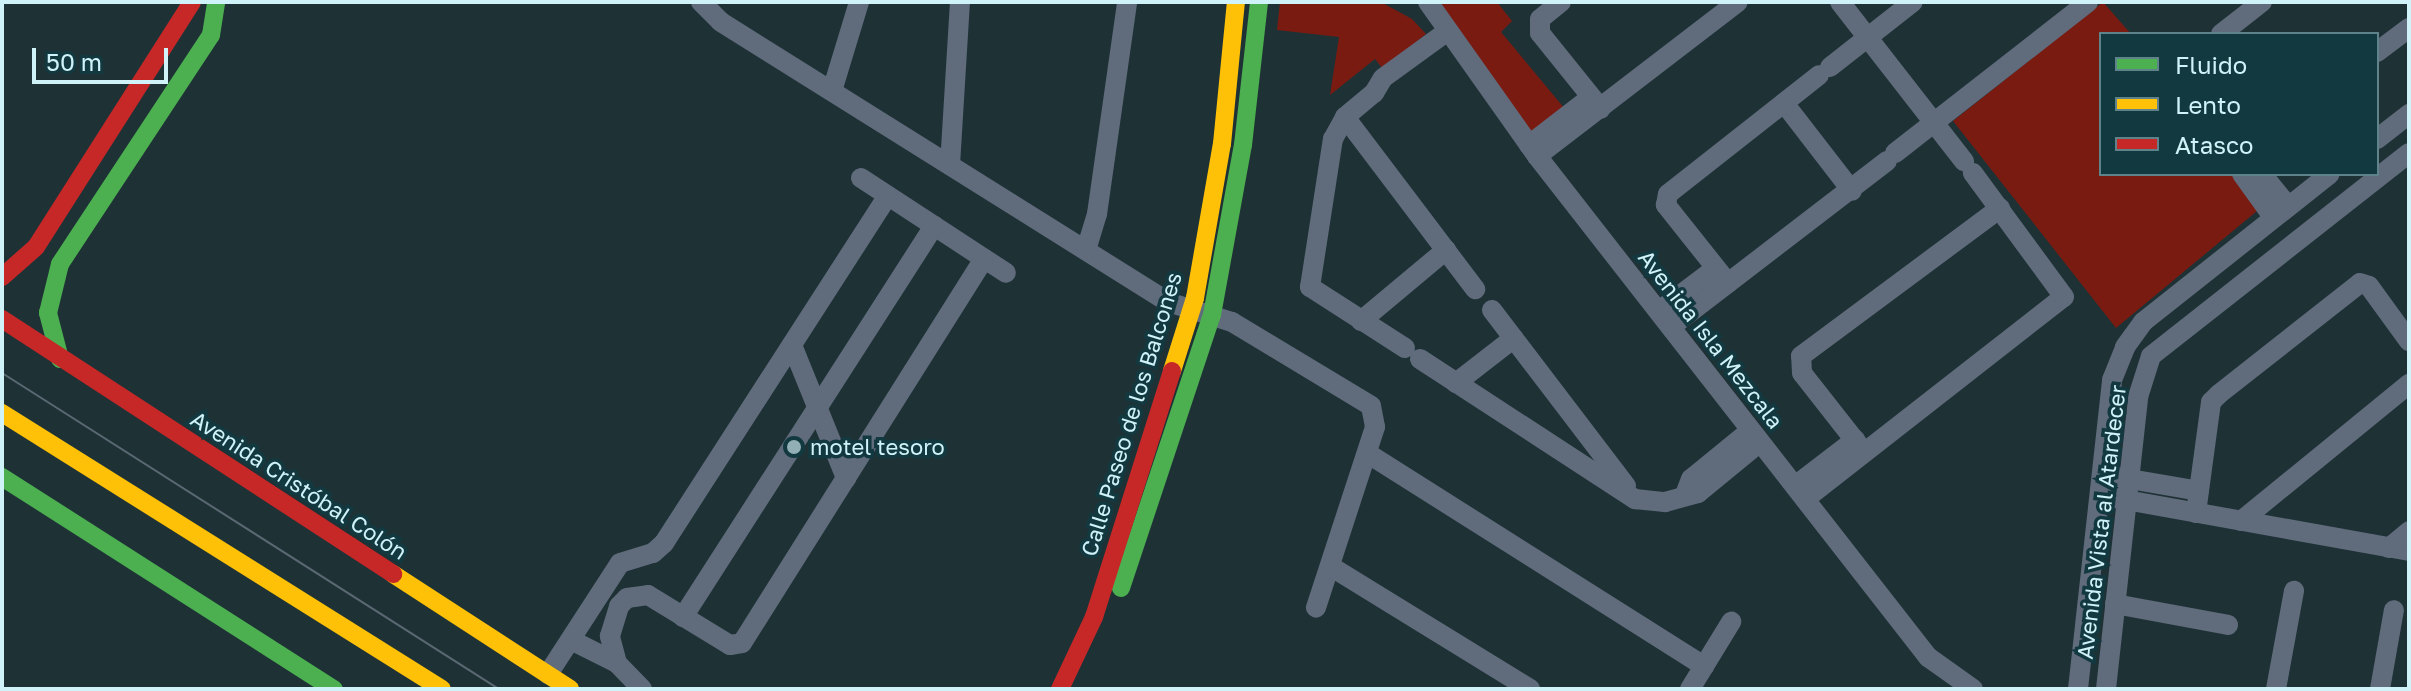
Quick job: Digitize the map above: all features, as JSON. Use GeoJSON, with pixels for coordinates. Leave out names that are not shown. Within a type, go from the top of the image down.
{"type":"FeatureCollection","features":[{"type":"Feature","properties":{"kind":"main road"},"geometry":{"type":"LineString","coordinates":[[2,277],[36,247],[192,2]]}},
{"type":"Feature","properties":{"kind":"main road"},"geometry":{"type":"LineString","coordinates":[[60,359],[48,313],[60,264],[211,35],[216,2]]}},
{"type":"Feature","properties":{"kind":"main road","name":"Calle Paseo de los Balcones"},"geometry":{"type":"LineString","coordinates":[[1060,689],[1094,617],[1202,312],[1236,2]]}},
{"type":"Feature","properties":{"kind":"main road","name":"Calle Paseo de los Balcones"},"geometry":{"type":"LineString","coordinates":[[1082,689],[1137,548],[1202,312],[1243,145],[1259,2]]}},
{"type":"Feature","properties":{"kind":"main road","name":"Avenida Cristóbal Colón"},"geometry":{"type":"LineString","coordinates":[[2,319],[570,689]]}},
{"type":"Feature","properties":{"kind":"main road"},"geometry":{"type":"LineString","coordinates":[[2,413],[442,689]]}},
{"type":"Feature","properties":{"kind":"main road"},"geometry":{"type":"LineString","coordinates":[[2,477],[334,689]]}},
{"type":"Feature","properties":{"kind":"street"},"geometry":{"type":"LineString","coordinates":[[701,2],[724,12],[832,91],[1168,302],[1232,322],[1371,406],[1377,421],[1316,608]]}},
{"type":"Feature","properties":{"kind":"street"},"geometry":{"type":"LineString","coordinates":[[832,91],[859,2]]}},
{"type":"Feature","properties":{"kind":"street"},"geometry":{"type":"LineString","coordinates":[[950,165],[960,2]]}},
{"type":"Feature","properties":{"kind":"street"},"geometry":{"type":"LineString","coordinates":[[1086,250],[1099,199],[1127,2]]}},
{"type":"Feature","properties":{"kind":"street","name":"Avenida Isla Mezcala"},"geometry":{"type":"LineString","coordinates":[[1428,2],[1449,38],[1533,150],[1928,657],[1973,689]]}},
{"type":"Feature","properties":{"kind":"street"},"geometry":{"type":"LineString","coordinates":[[1561,2],[1540,19],[1538,28],[1596,103]]}},
{"type":"Feature","properties":{"kind":"street"},"geometry":{"type":"LineString","coordinates":[[1533,150],[1712,10],[1738,2]]}},
{"type":"Feature","properties":{"kind":"street"},"geometry":{"type":"LineString","coordinates":[[1800,493],[2064,297],[2000,208],[1840,2]]}},
{"type":"Feature","properties":{"kind":"street"},"geometry":{"type":"LineString","coordinates":[[1722,275],[1666,205],[1668,194],[1913,2]]}},
{"type":"Feature","properties":{"kind":"street"},"geometry":{"type":"LineString","coordinates":[[1665,319],[1722,275],[1852,191],[2088,2]]}},
{"type":"Feature","properties":{"kind":"street"},"geometry":{"type":"LineString","coordinates":[[2224,32],[2262,2]]}},
{"type":"Feature","properties":{"kind":"street"},"geometry":{"type":"LineString","coordinates":[[2379,50],[2409,28]]}},
{"type":"Feature","properties":{"kind":"street"},"geometry":{"type":"LineString","coordinates":[[1449,38],[1383,78],[1374,93],[1345,117],[1333,139],[1310,287],[1635,499],[1665,502],[1686,492],[1691,479],[1756,436]]}},
{"type":"Feature","properties":{"kind":"street"},"geometry":{"type":"LineString","coordinates":[[1784,103],[1852,191]]}},
{"type":"Feature","properties":{"kind":"street"},"geometry":{"type":"LineString","coordinates":[[2379,137],[2409,114]]}},
{"type":"Feature","properties":{"kind":"street"},"geometry":{"type":"LineString","coordinates":[[1345,117],[1475,289]]}},
{"type":"Feature","properties":{"kind":"street","name":"Avenida Vista al Atardecer"},"geometry":{"type":"LineString","coordinates":[[2106,689],[2140,384],[2151,356],[2409,153]]}},
{"type":"Feature","properties":{"kind":"street"},"geometry":{"type":"LineString","coordinates":[[2244,176],[2281,211]]}},
{"type":"Feature","properties":{"kind":"street"},"geometry":{"type":"LineString","coordinates":[[2263,176],[2281,211]]}},
{"type":"Feature","properties":{"kind":"street","name":"Avenida Vista al Atardecer"},"geometry":{"type":"LineString","coordinates":[[2078,689],[2112,380],[2125,347],[2143,322],[2327,176]]}},
{"type":"Feature","properties":{"kind":"street"},"geometry":{"type":"LineString","coordinates":[[861,178],[1006,273]]}},
{"type":"Feature","properties":{"kind":"street"},"geometry":{"type":"LineString","coordinates":[[548,674],[620,563],[653,553],[664,543],[888,196]]}},
{"type":"Feature","properties":{"kind":"street"},"geometry":{"type":"LineString","coordinates":[[1860,446],[1800,369],[1801,356],[2000,208]]}},
{"type":"Feature","properties":{"kind":"street"},"geometry":{"type":"LineString","coordinates":[[683,617],[934,226]]}},
{"type":"Feature","properties":{"kind":"street"},"geometry":{"type":"LineString","coordinates":[[1361,321],[1446,250]]}},
{"type":"Feature","properties":{"kind":"street"},"geometry":{"type":"LineString","coordinates":[[617,663],[609,627],[627,598],[648,595],[730,645],[742,643],[984,259]]}},
{"type":"Feature","properties":{"kind":"street"},"geometry":{"type":"LineString","coordinates":[[2196,513],[2211,402],[2360,283],[2369,286],[2409,341]]}},
{"type":"Feature","properties":{"kind":"street"},"geometry":{"type":"LineString","coordinates":[[1492,310],[1635,499]]}},
{"type":"Feature","properties":{"kind":"street"},"geometry":{"type":"LineString","coordinates":[[1456,383],[1514,338]]}},
{"type":"Feature","properties":{"kind":"street"},"geometry":{"type":"LineString","coordinates":[[792,345],[846,478]]}},
{"type":"Feature","properties":{"kind":"street"},"geometry":{"type":"LineString","coordinates":[[2241,521],[2409,384]]}},
{"type":"Feature","properties":{"kind":"street"},"geometry":{"type":"LineString","coordinates":[[1367,453],[1704,666]]}},
{"type":"Feature","properties":{"kind":"street"},"geometry":{"type":"LineString","coordinates":[[2101,485],[2128,490],[2196,513],[2399,550],[2409,531]]}},
{"type":"Feature","properties":{"kind":"street"},"geometry":{"type":"LineString","coordinates":[[2128,490],[2199,491]]}},
{"type":"Feature","properties":{"kind":"street"},"geometry":{"type":"LineString","coordinates":[[1330,566],[1530,689]]}},
{"type":"Feature","properties":{"kind":"street"},"geometry":{"type":"LineString","coordinates":[[2276,689],[2294,591]]}},
{"type":"Feature","properties":{"kind":"street"},"geometry":{"type":"LineString","coordinates":[[2115,604],[2228,625]]}},
{"type":"Feature","properties":{"kind":"street"},"geometry":{"type":"LineString","coordinates":[[2380,689],[2394,610]]}},
{"type":"Feature","properties":{"kind":"street"},"geometry":{"type":"LineString","coordinates":[[1690,689],[1731,622]]}},
{"type":"Feature","properties":{"kind":"street"},"geometry":{"type":"LineString","coordinates":[[571,640],[617,663],[642,689]]}},
{"type":"Feature","properties":{"kind":"shaded area"},"geometry":{"type":"Polygon","coordinates":[[[1280,2],[1381,2],[1412,19],[1426,34],[1383,69],[1375,59],[1330,95],[1339,37],[1277,30],[1280,2]]]}},
{"type":"Feature","properties":{"kind":"shaded area"},"geometry":{"type":"Polygon","coordinates":[[[1436,2],[1497,2],[1512,21],[1501,32],[1565,109],[1539,131],[1530,131],[1436,2]]]}},
{"type":"Feature","properties":{"kind":"shaded area"},"geometry":{"type":"Polygon","coordinates":[[[2103,2],[2129,32],[2099,32],[2099,176],[2240,176],[2263,206],[2116,328],[1953,121],[2103,2]]]}},
{"type":"Feature","properties":{"kind":"tram line"},"geometry":{"type":"LineString","coordinates":[[2,373],[499,689]]}},
{"type":"Feature","properties":{"kind":"traffic: fast"},"geometry":{"type":"LineString","coordinates":[[60,359],[48,313],[60,264],[211,35],[216,2]]}},
{"type":"Feature","properties":{"kind":"traffic: fast"},"geometry":{"type":"LineString","coordinates":[[1121,588],[1212,315],[1243,145],[1259,2]]}},
{"type":"Feature","properties":{"kind":"traffic: fast"},"geometry":{"type":"LineString","coordinates":[[2,477],[334,689]]}},
{"type":"Feature","properties":{"kind":"traffic: slow"},"geometry":{"type":"LineString","coordinates":[[1172,371],[1195,298],[1222,144],[1236,2]]}},
{"type":"Feature","properties":{"kind":"traffic: slow"},"geometry":{"type":"LineString","coordinates":[[2,413],[442,689]]}},
{"type":"Feature","properties":{"kind":"traffic: slow"},"geometry":{"type":"LineString","coordinates":[[393,574],[570,689]]}},
{"type":"Feature","properties":{"kind":"traffic: jam"},"geometry":{"type":"LineString","coordinates":[[2,277],[36,247],[192,2]]}},
{"type":"Feature","properties":{"kind":"traffic: jam"},"geometry":{"type":"LineString","coordinates":[[2,319],[393,574]]}},
{"type":"Feature","properties":{"kind":"traffic: jam"},"geometry":{"type":"LineString","coordinates":[[1060,689],[1094,617],[1172,371]]}},
{"type":"Feature","properties":{"kind":"place","name":"motel tesoro"},"geometry":{"type":"Point","coordinates":[794,447]}}]}
